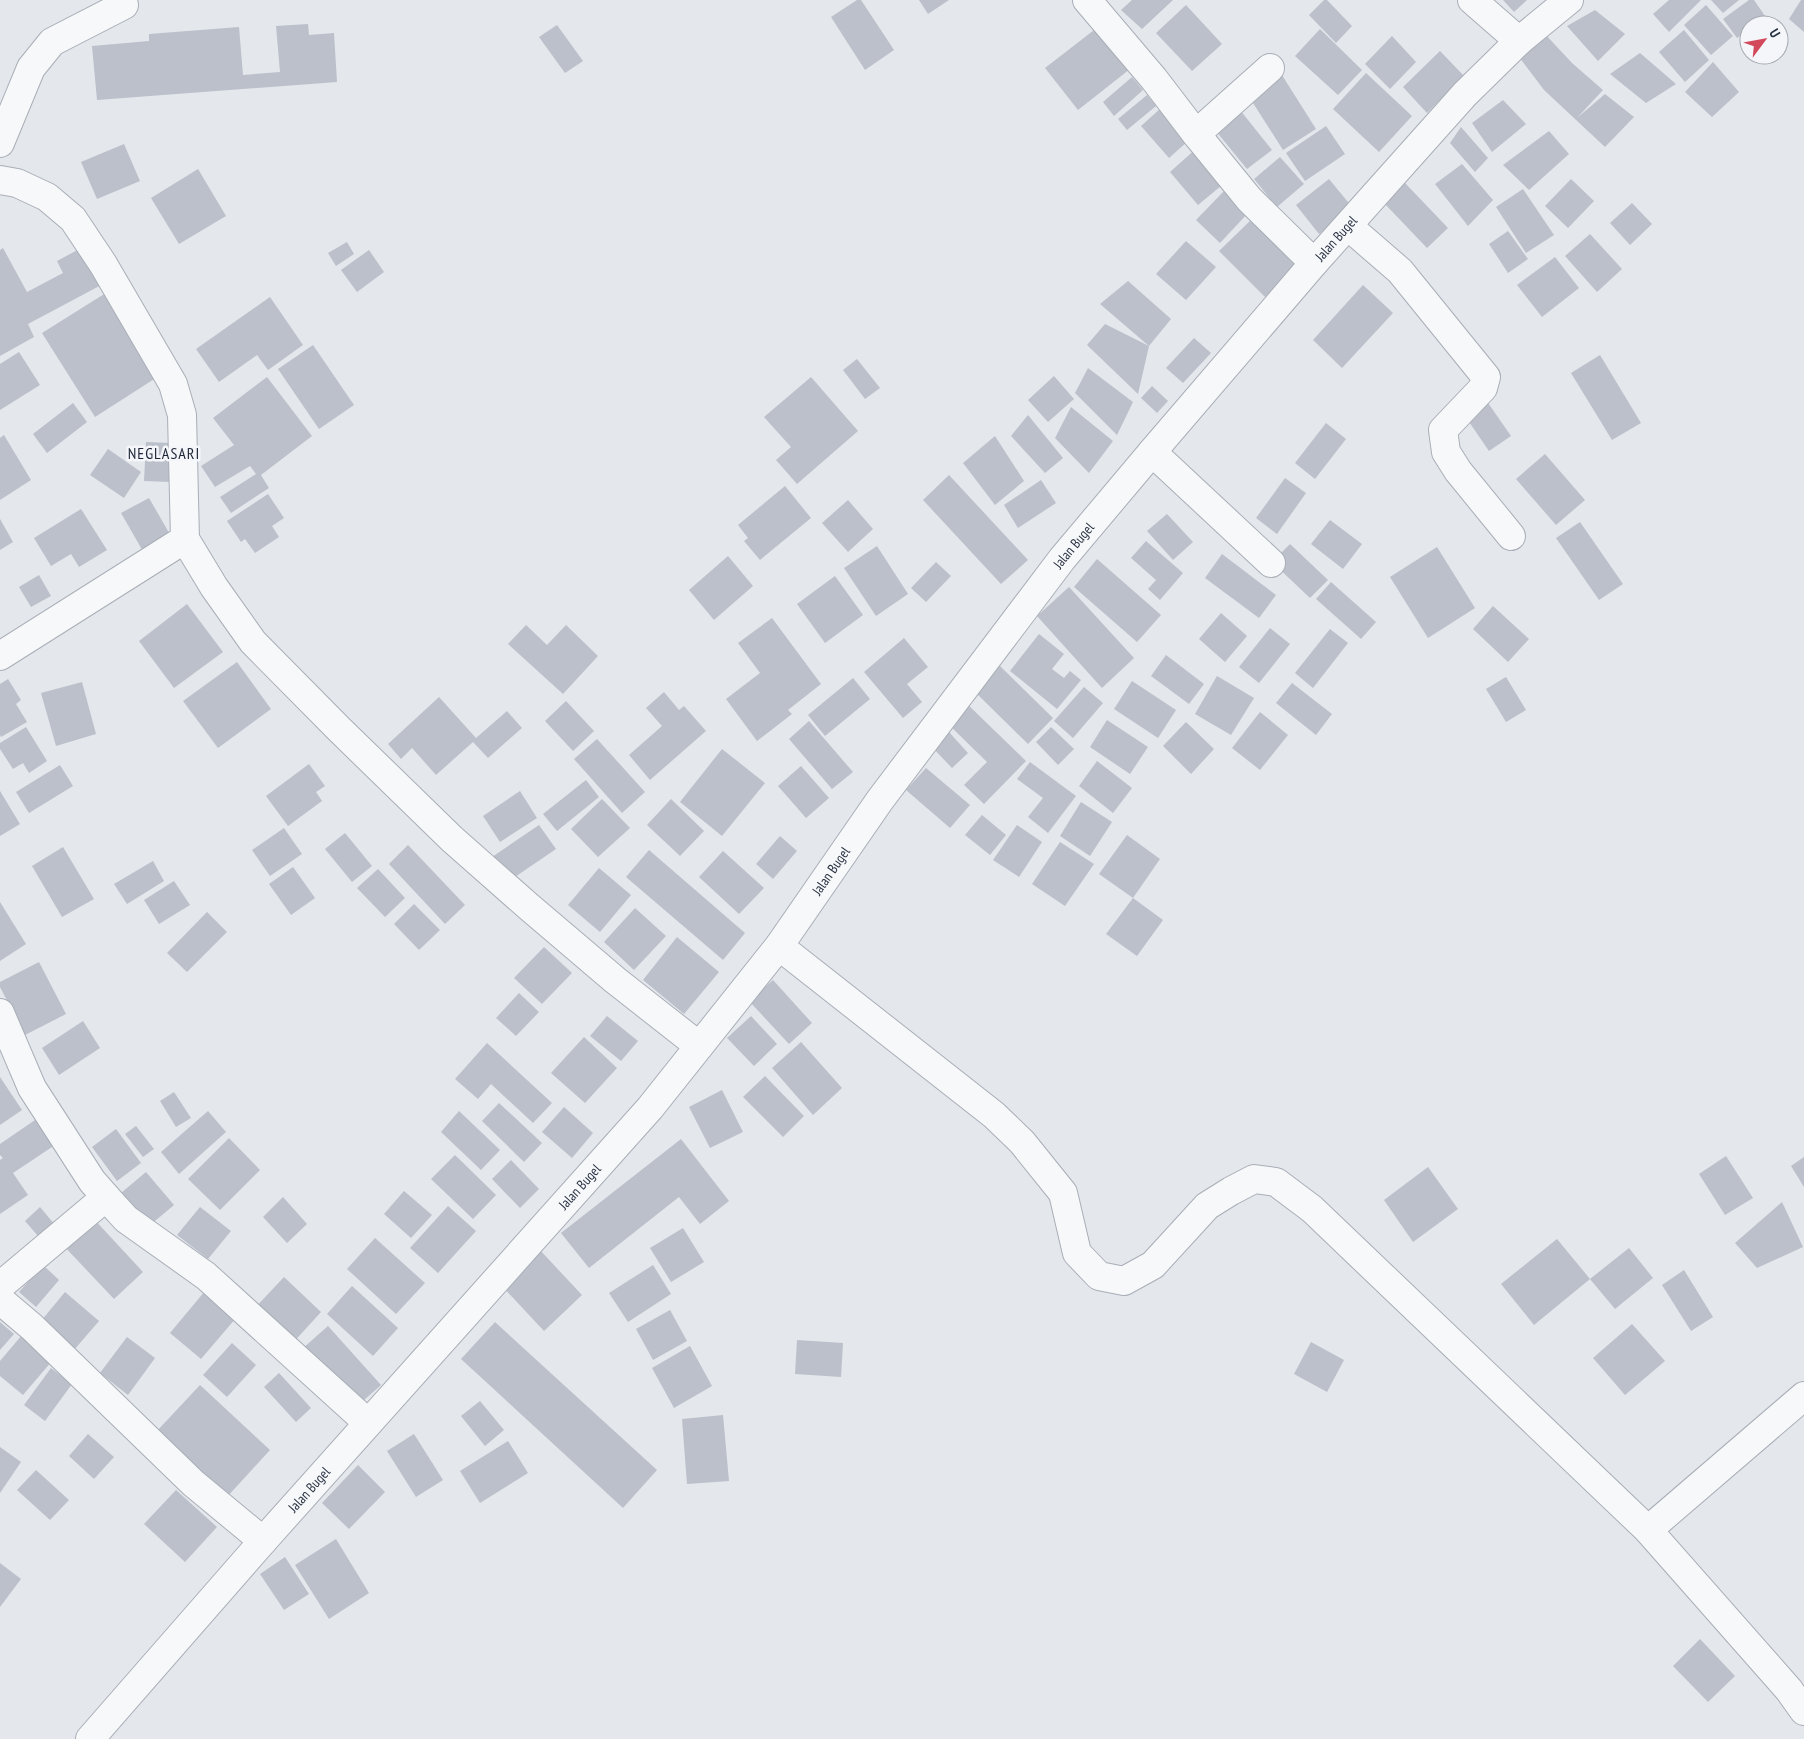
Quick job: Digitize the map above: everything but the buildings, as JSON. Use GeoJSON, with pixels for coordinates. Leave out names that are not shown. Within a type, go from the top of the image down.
{"type":"FeatureCollection","features":[{"type":"Feature","properties":{"kind":"street"},"geometry":{"type":"LineString","coordinates":[[1087,0],[1154,79],[1249,199],[1314,264]]}},
{"type":"Feature","properties":{"kind":"street"},"geometry":{"type":"LineString","coordinates":[[1472,0],[1519,41]]}},
{"type":"Feature","properties":{"kind":"street","name":"Jalan Bugel"},"geometry":{"type":"LineString","coordinates":[[90,1739],[263,1541],[650,1108],[780,946],[880,800],[1062,559],[1152,452],[1314,264],[1465,94],[1519,41],[1569,0]]}},
{"type":"Feature","properties":{"kind":"street"},"geometry":{"type":"LineString","coordinates":[[0,144],[31,68],[52,42],[124,5]]}},
{"type":"Feature","properties":{"kind":"street"},"geometry":{"type":"LineString","coordinates":[[1196,134],[1270,68]]}},
{"type":"Feature","properties":{"kind":"street"},"geometry":{"type":"LineString","coordinates":[[0,180],[17,182],[46,197],[72,219],[103,264],[173,384],[182,414],[185,539],[214,587],[253,642],[338,729],[452,838],[615,980],[699,1046]]}},
{"type":"Feature","properties":{"kind":"street"},"geometry":{"type":"LineString","coordinates":[[1348,226],[1400,271],[1486,376],[1483,388],[1443,430],[1446,452],[1458,471],[1512,536]]}},
{"type":"Feature","properties":{"kind":"street"},"geometry":{"type":"LineString","coordinates":[[1152,452],[1271,563]]}},
{"type":"Feature","properties":{"kind":"street"},"geometry":{"type":"LineString","coordinates":[[0,656],[185,539]]}},
{"type":"Feature","properties":{"kind":"street"},"geometry":{"type":"LineString","coordinates":[[780,946],[994,1115],[1022,1142],[1063,1193],[1077,1253],[1099,1276],[1124,1281],[1153,1265],[1207,1206],[1254,1179],[1276,1182],[1312,1209],[1648,1530],[1799,1694]]}},
{"type":"Feature","properties":{"kind":"street"},"geometry":{"type":"LineString","coordinates":[[0,1013],[32,1088],[92,1181],[106,1197],[126,1219],[206,1276],[368,1423]]}},
{"type":"Feature","properties":{"kind":"street"},"geometry":{"type":"LineString","coordinates":[[0,1286],[106,1197]]}},
{"type":"Feature","properties":{"kind":"street"},"geometry":{"type":"LineString","coordinates":[[0,1300],[32,1326],[193,1483],[263,1541]]}},
{"type":"Feature","properties":{"kind":"street"},"geometry":{"type":"LineString","coordinates":[[1648,1530],[1804,1396]]}},
{"type":"Feature","properties":{"kind":"district","name":"NEGLASARI"},"geometry":{"type":"Point","coordinates":[164,453]}}]}
